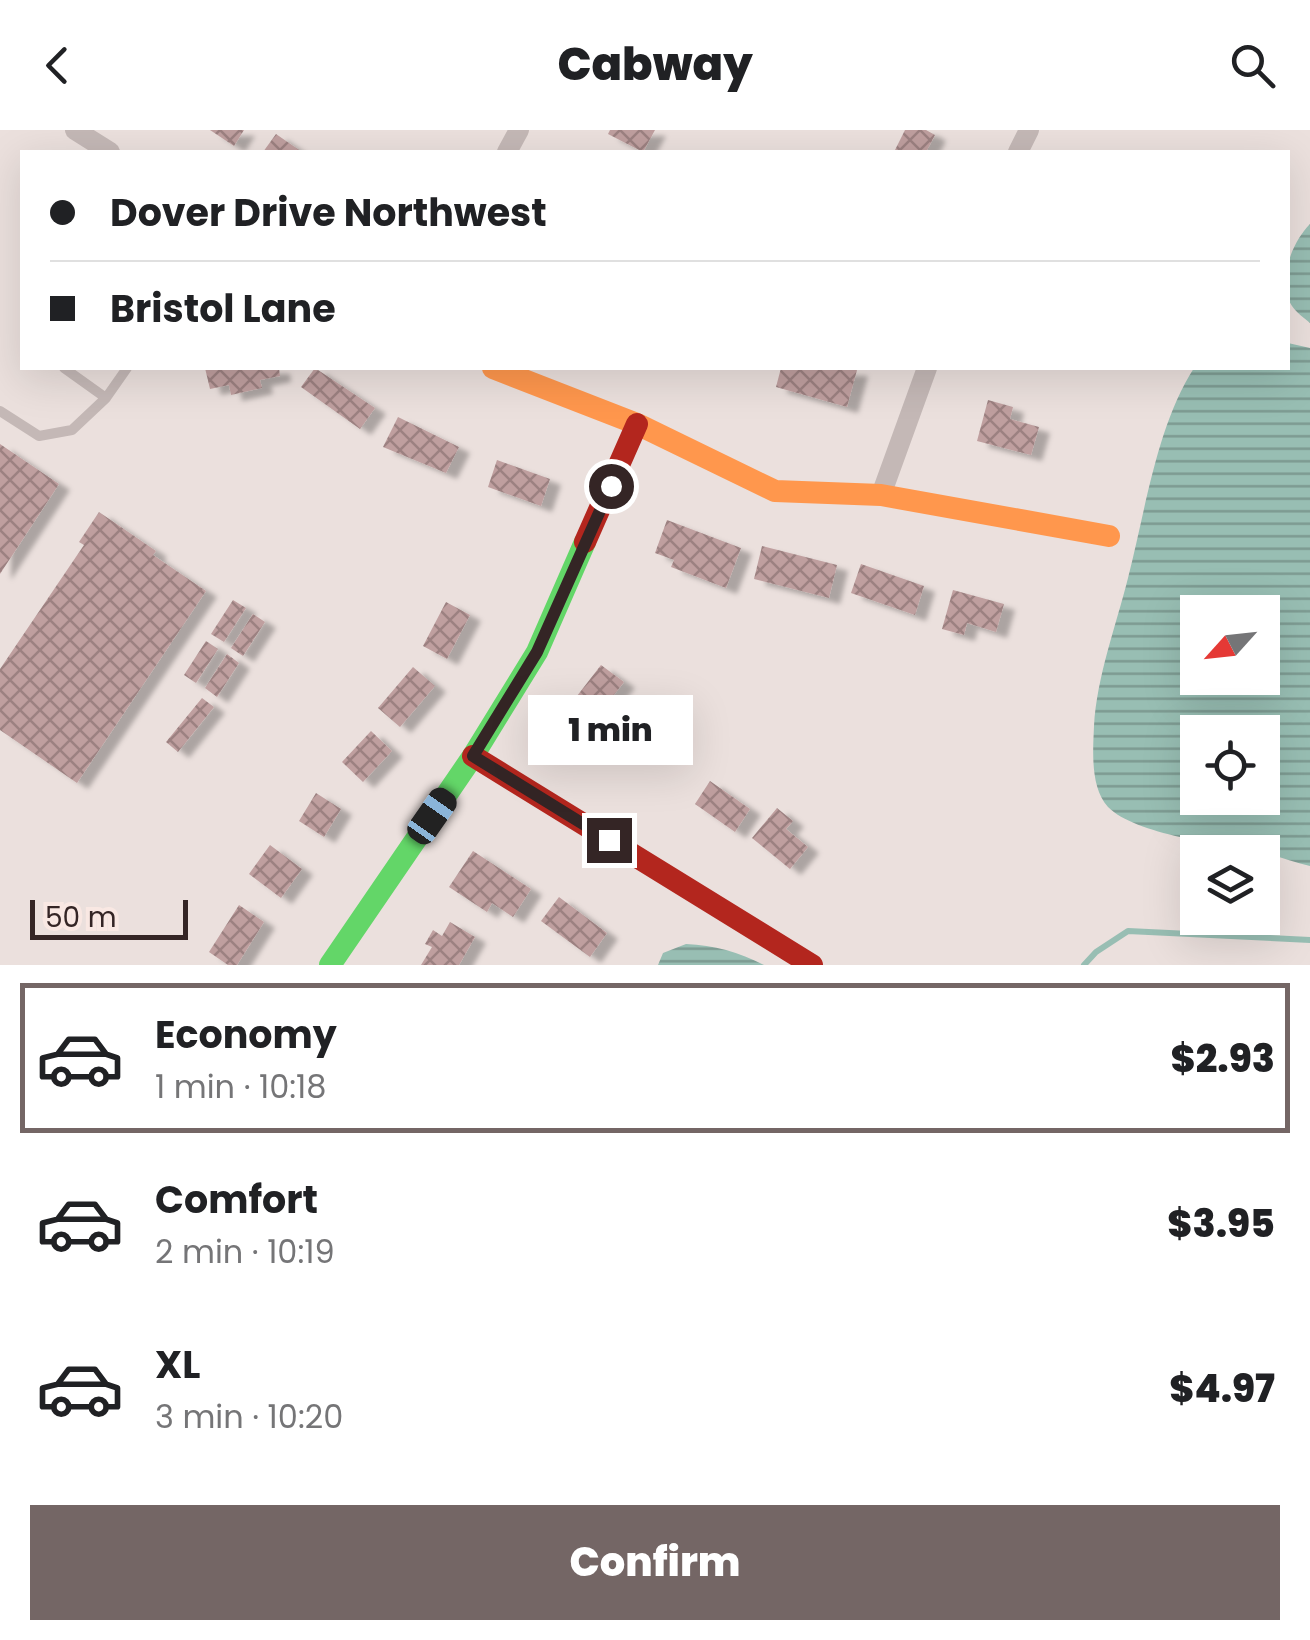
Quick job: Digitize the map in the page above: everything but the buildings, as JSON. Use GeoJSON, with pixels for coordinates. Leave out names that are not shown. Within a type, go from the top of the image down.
{"type":"FeatureCollection","features":[{"type":"Feature","properties":{"kind":"street"},"geometry":{"type":"LineString","coordinates":[[75,130],[107,150]]}},
{"type":"Feature","properties":{"kind":"street"},"geometry":{"type":"LineString","coordinates":[[498,370],[637,424],[775,491],[881,495],[1108,536]]}},
{"type":"Feature","properties":{"kind":"street"},"geometry":{"type":"LineString","coordinates":[[881,495],[926,370]]}},
{"type":"Feature","properties":{"kind":"street"},"geometry":{"type":"LineString","coordinates":[[330,965],[473,756],[537,652],[637,424]]}},
{"type":"Feature","properties":{"kind":"street"},"geometry":{"type":"LineString","coordinates":[[473,756],[812,965]]}},
{"type":"Feature","properties":{"kind":"lane"},"geometry":{"type":"LineString","coordinates":[[67,370],[106,398]]}},
{"type":"Feature","properties":{"kind":"lane"},"geometry":{"type":"LineString","coordinates":[[0,410],[39,436],[72,430],[106,398],[126,370]]}},
{"type":"Feature","properties":{"kind":"shaded area"},"geometry":{"type":"Polygon","coordinates":[[[1310,224],[1310,323],[1290,302],[1290,258],[1310,224]]]}},
{"type":"Feature","properties":{"kind":"shaded area"},"geometry":{"type":"Polygon","coordinates":[[[1290,343],[1310,348],[1310,866],[1280,858],[1280,835],[1180,836],[1138,825],[1108,807],[1098,789],[1094,726],[1103,670],[1170,416],[1193,370],[1290,370],[1290,343]]]}},
{"type":"Feature","properties":{"kind":"shaded area"},"geometry":{"type":"Polygon","coordinates":[[[686,944],[726,950],[764,965],[658,965],[663,953],[686,944]]]}},
{"type":"Feature","properties":{"kind":"waterway"},"geometry":{"type":"LineString","coordinates":[[1084,965],[1128,931],[1310,940]]}},
{"type":"Feature","properties":{"kind":"traffic: fast"},"geometry":{"type":"LineString","coordinates":[[330,965],[473,756],[537,652],[585,542]]}},
{"type":"Feature","properties":{"kind":"traffic: slow"},"geometry":{"type":"LineString","coordinates":[[498,370],[637,424],[775,491],[881,495],[1109,536]]}},
{"type":"Feature","properties":{"kind":"traffic: jam"},"geometry":{"type":"LineString","coordinates":[[585,542],[637,424]]}},
{"type":"Feature","properties":{"kind":"traffic: jam"},"geometry":{"type":"LineString","coordinates":[[473,756],[812,965]]}},
{"type":"Feature","properties":{"kind":"route"},"geometry":{"type":"LineString","coordinates":[[609,840],[473,756],[537,652],[611,486]]}}]}
